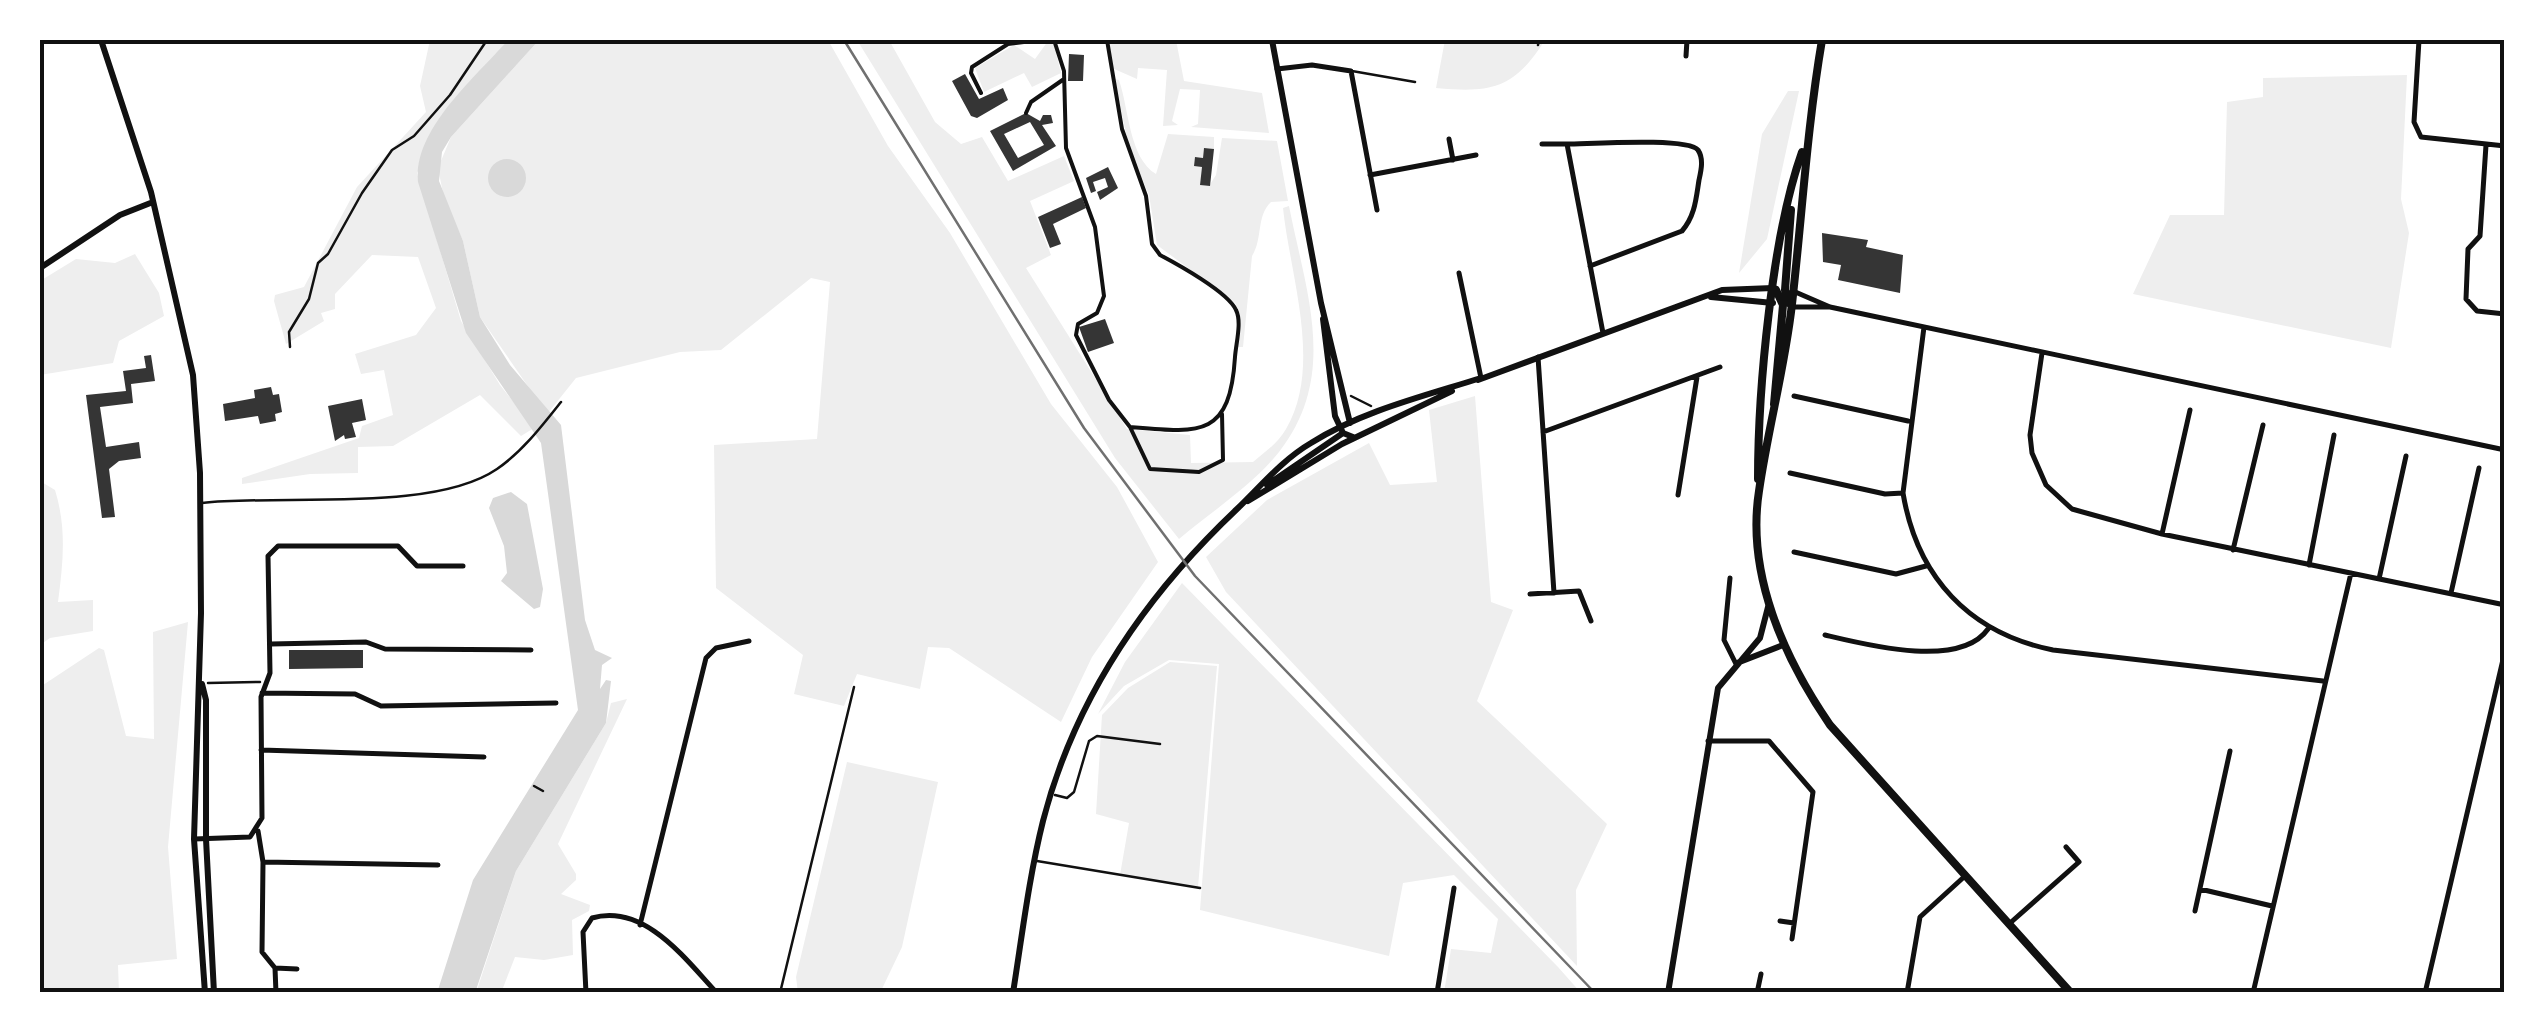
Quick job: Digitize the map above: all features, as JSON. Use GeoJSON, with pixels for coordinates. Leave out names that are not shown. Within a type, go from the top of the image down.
{"type":"FeatureCollection","features":[{"type":"Feature","properties":{"kind":"main road"},"geometry":{"type":"LineString","coordinates":[[1758,494],[1774,419],[1773,385],[1782,305],[1822,40]]}},
{"type":"Feature","properties":{"kind":"main road"},"geometry":{"type":"LineString","coordinates":[[1806,143],[1789,201],[1784,290],[1758,436],[1760,552],[1769,606],[1784,645],[1830,725],[2070,993]]}},
{"type":"Feature","properties":{"kind":"street"},"geometry":{"type":"LineString","coordinates":[[101,40],[154,202],[193,374],[200,504],[201,683],[194,839],[204,993]]}},
{"type":"Feature","properties":{"kind":"street"},"geometry":{"type":"LineString","coordinates":[[982,93],[971,68],[1008,44],[1040,40]]}},
{"type":"Feature","properties":{"kind":"street"},"geometry":{"type":"LineString","coordinates":[[1054,40],[1064,79],[1066,148],[1095,227],[1104,296],[1097,313],[1078,324],[1076,335],[1150,469],[1199,472],[1223,460],[1222,414],[1233,386],[1236,310],[1160,255],[1152,244],[1146,196],[1128,152],[1115,99],[1107,40]]}},
{"type":"Feature","properties":{"kind":"street"},"geometry":{"type":"LineString","coordinates":[[1272,40],[1322,303],[1350,423]]}},
{"type":"Feature","properties":{"kind":"street"},"geometry":{"type":"LineString","coordinates":[[1686,56],[1687,40]]}},
{"type":"Feature","properties":{"kind":"street"},"geometry":{"type":"LineString","coordinates":[[2420,40],[2414,122],[2422,137],[2505,146]]}},
{"type":"Feature","properties":{"kind":"street"},"geometry":{"type":"LineString","coordinates":[[1278,69],[1312,65],[1351,70],[1377,210]]}},
{"type":"Feature","properties":{"kind":"street"},"geometry":{"type":"LineString","coordinates":[[1026,113],[1031,102],[1064,79]]}},
{"type":"Feature","properties":{"kind":"street"},"geometry":{"type":"LineString","coordinates":[[1450,139],[1453,160]]}},
{"type":"Feature","properties":{"kind":"street"},"geometry":{"type":"LineString","coordinates":[[1542,144],[1690,145],[1702,162],[1692,219],[1682,231],[1590,266]]}},
{"type":"Feature","properties":{"kind":"street"},"geometry":{"type":"LineString","coordinates":[[1567,144],[1603,333]]}},
{"type":"Feature","properties":{"kind":"street"},"geometry":{"type":"LineString","coordinates":[[2486,145],[2480,236],[2468,249],[2466,299],[2477,311],[2505,314]]}},
{"type":"Feature","properties":{"kind":"street"},"geometry":{"type":"LineString","coordinates":[[1370,175],[1476,156]]}},
{"type":"Feature","properties":{"kind":"street"},"geometry":{"type":"LineString","coordinates":[[40,268],[120,216],[154,202]]}},
{"type":"Feature","properties":{"kind":"street"},"geometry":{"type":"LineString","coordinates":[[1459,273],[1481,378]]}},
{"type":"Feature","properties":{"kind":"street"},"geometry":{"type":"LineString","coordinates":[[1013,993],[1035,860],[1052,794],[1098,683],[1165,583],[1201,542],[1238,508],[1350,423],[1381,411],[1737,287],[1784,290],[1830,307],[2505,450]]}},
{"type":"Feature","properties":{"kind":"street"},"geometry":{"type":"LineString","coordinates":[[1705,297],[1830,307]]}},
{"type":"Feature","properties":{"kind":"street"},"geometry":{"type":"LineString","coordinates":[[1322,303],[1341,430]]}},
{"type":"Feature","properties":{"kind":"street"},"geometry":{"type":"LineString","coordinates":[[1924,327],[1909,421],[1903,493],[1908,520],[1926,566],[1943,590],[1988,628],[2053,650],[2324,682]]}},
{"type":"Feature","properties":{"kind":"street"},"geometry":{"type":"LineString","coordinates":[[2042,353],[2030,435],[2032,453],[2046,485],[2058,499],[2088,517],[2505,605]]}},
{"type":"Feature","properties":{"kind":"street"},"geometry":{"type":"LineString","coordinates":[[1538,357],[1554,592]]}},
{"type":"Feature","properties":{"kind":"street"},"geometry":{"type":"LineString","coordinates":[[1544,432],[1720,368]]}},
{"type":"Feature","properties":{"kind":"street"},"geometry":{"type":"LineString","coordinates":[[1678,495],[1696,376]]}},
{"type":"Feature","properties":{"kind":"street"},"geometry":{"type":"LineString","coordinates":[[1238,508],[1355,437],[1481,378]]}},
{"type":"Feature","properties":{"kind":"street"},"geometry":{"type":"LineString","coordinates":[[1794,396],[1909,421]]}},
{"type":"Feature","properties":{"kind":"street"},"geometry":{"type":"LineString","coordinates":[[2162,534],[2190,410]]}},
{"type":"Feature","properties":{"kind":"street"},"geometry":{"type":"LineString","coordinates":[[1130,427],[1190,432],[1208,427],[1222,414]]}},
{"type":"Feature","properties":{"kind":"street"},"geometry":{"type":"LineString","coordinates":[[2233,550],[2263,426]]}},
{"type":"Feature","properties":{"kind":"street"},"geometry":{"type":"LineString","coordinates":[[1341,430],[1355,437]]}},
{"type":"Feature","properties":{"kind":"street"},"geometry":{"type":"LineString","coordinates":[[2309,565],[2334,436]]}},
{"type":"Feature","properties":{"kind":"street"},"geometry":{"type":"LineString","coordinates":[[2379,579],[2406,456]]}},
{"type":"Feature","properties":{"kind":"street"},"geometry":{"type":"LineString","coordinates":[[2450,593],[2479,468]]}},
{"type":"Feature","properties":{"kind":"street"},"geometry":{"type":"LineString","coordinates":[[1790,473],[1885,494],[1903,493]]}},
{"type":"Feature","properties":{"kind":"street"},"geometry":{"type":"LineString","coordinates":[[276,993],[276,968],[262,952],[263,862],[258,830],[262,818],[262,693],[270,644],[268,556],[278,546],[398,546],[417,566],[463,566]]}},
{"type":"Feature","properties":{"kind":"street"},"geometry":{"type":"LineString","coordinates":[[1794,552],[1896,574],[1926,566]]}},
{"type":"Feature","properties":{"kind":"street"},"geometry":{"type":"LineString","coordinates":[[2254,993],[2351,574]]}},
{"type":"Feature","properties":{"kind":"street"},"geometry":{"type":"LineString","coordinates":[[1730,578],[1724,640],[1736,664]]}},
{"type":"Feature","properties":{"kind":"street"},"geometry":{"type":"LineString","coordinates":[[1530,594],[1579,592],[1591,621]]}},
{"type":"Feature","properties":{"kind":"street"},"geometry":{"type":"LineString","coordinates":[[1668,993],[1718,688],[1760,638],[1769,606]]}},
{"type":"Feature","properties":{"kind":"street"},"geometry":{"type":"LineString","coordinates":[[1825,635],[1899,649],[1958,649],[1980,641],[1988,628]]}},
{"type":"Feature","properties":{"kind":"street"},"geometry":{"type":"LineString","coordinates":[[640,925],[706,658],[716,648],[749,641]]}},
{"type":"Feature","properties":{"kind":"street"},"geometry":{"type":"LineString","coordinates":[[270,644],[366,642],[385,649],[532,650]]}},
{"type":"Feature","properties":{"kind":"street"},"geometry":{"type":"LineString","coordinates":[[1736,664],[1784,645]]}},
{"type":"Feature","properties":{"kind":"street"},"geometry":{"type":"LineString","coordinates":[[2425,993],[2505,650]]}},
{"type":"Feature","properties":{"kind":"street"},"geometry":{"type":"LineString","coordinates":[[201,683],[206,700],[206,839],[214,993]]}},
{"type":"Feature","properties":{"kind":"street"},"geometry":{"type":"LineString","coordinates":[[262,693],[355,694],[380,706],[556,703]]}},
{"type":"Feature","properties":{"kind":"street"},"geometry":{"type":"LineString","coordinates":[[1708,741],[1769,741],[1813,792],[1792,938]]}},
{"type":"Feature","properties":{"kind":"street"},"geometry":{"type":"LineString","coordinates":[[261,750],[484,757]]}},
{"type":"Feature","properties":{"kind":"street"},"geometry":{"type":"LineString","coordinates":[[2195,911],[2230,751]]}},
{"type":"Feature","properties":{"kind":"street"},"geometry":{"type":"LineString","coordinates":[[194,839],[250,837],[258,830]]}},
{"type":"Feature","properties":{"kind":"street"},"geometry":{"type":"LineString","coordinates":[[2009,924],[2079,862],[2066,847]]}},
{"type":"Feature","properties":{"kind":"street"},"geometry":{"type":"LineString","coordinates":[[263,862],[438,865]]}},
{"type":"Feature","properties":{"kind":"street"},"geometry":{"type":"LineString","coordinates":[[1907,993],[1916,926],[1966,876]]}},
{"type":"Feature","properties":{"kind":"street"},"geometry":{"type":"LineString","coordinates":[[1437,993],[1454,888]]}},
{"type":"Feature","properties":{"kind":"street"},"geometry":{"type":"LineString","coordinates":[[2200,889],[2272,906]]}},
{"type":"Feature","properties":{"kind":"street"},"geometry":{"type":"LineString","coordinates":[[586,993],[584,932],[588,922],[613,916],[666,939],[717,993]]}},
{"type":"Feature","properties":{"kind":"street"},"geometry":{"type":"LineString","coordinates":[[1780,921],[1794,923]]}},
{"type":"Feature","properties":{"kind":"street"},"geometry":{"type":"LineString","coordinates":[[276,968],[297,969]]}},
{"type":"Feature","properties":{"kind":"street"},"geometry":{"type":"LineString","coordinates":[[1757,993],[1761,974]]}},
{"type":"Feature","properties":{"kind":"lane"},"geometry":{"type":"LineString","coordinates":[[1351,70],[1415,82]]}},
{"type":"Feature","properties":{"kind":"lane"},"geometry":{"type":"LineString","coordinates":[[200,504],[423,494],[485,476],[534,434],[561,402]]}},
{"type":"Feature","properties":{"kind":"lane"},"geometry":{"type":"LineString","coordinates":[[780,993],[854,687]]}},
{"type":"Feature","properties":{"kind":"lane"},"geometry":{"type":"LineString","coordinates":[[1052,794],[1067,798],[1074,792],[1088,741],[1097,736],[1160,744]]}},
{"type":"Feature","properties":{"kind":"lane"},"geometry":{"type":"LineString","coordinates":[[1035,860],[1200,888]]}},
{"type":"Feature","properties":{"kind":"path"},"geometry":{"type":"LineString","coordinates":[[290,348],[289,332],[309,299],[318,263],[328,254],[362,193],[392,150],[414,136],[450,95],[487,40]]}},
{"type":"Feature","properties":{"kind":"path"},"geometry":{"type":"LineString","coordinates":[[1342,392],[1381,411]]}},
{"type":"Feature","properties":{"kind":"path"},"geometry":{"type":"LineString","coordinates":[[201,683],[266,682]]}},
{"type":"Feature","properties":{"kind":"path"},"geometry":{"type":"LineString","coordinates":[[534,786],[543,792]]}},
{"type":"Feature","properties":{"kind":"shaded area"},"geometry":{"type":"Polygon","coordinates":[[[430,40],[508,40],[434,127],[417,173],[461,321],[500,385],[534,428],[521,436],[480,395],[393,446],[358,447],[358,473],[310,474],[242,484],[242,478],[359,438],[362,426],[393,415],[384,370],[361,374],[355,354],[416,335],[436,308],[418,257],[372,255],[335,294],[335,309],[321,313],[324,321],[286,344],[274,301],[275,295],[304,287],[357,187],[426,112],[420,86],[430,40]]]}},
{"type":"Feature","properties":{"kind":"shaded area"},"geometry":{"type":"Polygon","coordinates":[[[508,40],[539,40],[451,137],[442,152],[439,181],[463,241],[480,317],[510,365],[561,425],[585,620],[595,650],[612,658],[602,665],[600,689],[606,680],[611,681],[606,723],[516,871],[475,993],[437,993],[473,880],[578,710],[541,443],[466,333],[418,182],[419,162],[436,124],[508,40]]]}},
{"type":"Feature","properties":{"kind":"shaded area"},"geometry":{"type":"Polygon","coordinates":[[[539,40],[828,40],[888,146],[950,233],[1051,404],[1117,487],[1158,562],[1092,657],[1061,722],[949,648],[928,647],[920,689],[857,674],[844,706],[794,694],[803,655],[716,588],[714,445],[817,439],[830,282],[811,278],[721,350],[680,352],[576,378],[548,413],[543,408],[480,317],[463,241],[444,198],[438,168],[451,137],[539,40]]]}},
{"type":"Feature","properties":{"kind":"shaded area"},"geometry":{"type":"Polygon","coordinates":[[[857,40],[889,40],[935,122],[961,144],[982,137],[1008,181],[1064,156],[1074,181],[1030,201],[1051,255],[1026,268],[1127,429],[1190,435],[1191,463],[1253,462],[1283,434],[1297,404],[1303,349],[1283,208],[1289,206],[1313,333],[1308,393],[1297,423],[1269,464],[1179,539],[1115,458],[857,40]]]}},
{"type":"Feature","properties":{"kind":"shaded area"},"geometry":{"type":"Polygon","coordinates":[[[1109,40],[1176,40],[1184,81],[1262,93],[1269,133],[1191,127],[1198,124],[1200,90],[1180,89],[1172,121],[1178,125],[1163,126],[1167,70],[1138,68],[1137,79],[1112,68],[1109,40]]]}},
{"type":"Feature","properties":{"kind":"shaded area"},"geometry":{"type":"Polygon","coordinates":[[[1445,40],[1545,40],[1512,78],[1472,90],[1436,88],[1445,40]]]}},
{"type":"Feature","properties":{"kind":"shaded area"},"geometry":{"type":"Polygon","coordinates":[[[1048,41],[1054,45],[1061,73],[1032,87],[1024,73],[984,92],[975,68],[1014,45],[1035,59],[1048,41]]]}},
{"type":"Feature","properties":{"kind":"shaded area"},"geometry":{"type":"Polygon","coordinates":[[[2407,75],[2401,199],[2409,233],[2391,348],[2133,294],[2170,215],[2224,215],[2227,102],[2263,97],[2263,78],[2407,75]]]}},
{"type":"Feature","properties":{"kind":"shaded area"},"geometry":{"type":"Polygon","coordinates":[[[1114,79],[1119,80],[1140,157],[1156,174],[1168,134],[1214,137],[1214,149],[1204,148],[1203,158],[1195,157],[1194,165],[1202,167],[1200,185],[1209,186],[1216,175],[1222,138],[1277,141],[1288,201],[1271,202],[1263,214],[1252,256],[1243,347],[1238,347],[1240,314],[1235,303],[1157,245],[1149,195],[1130,151],[1114,79]]]}},
{"type":"Feature","properties":{"kind":"shaded area"},"geometry":{"type":"Polygon","coordinates":[[[1788,91],[1799,91],[1767,239],[1739,273],[1762,134],[1788,91]]]}},
{"type":"Feature","properties":{"kind":"shaded area"},"geometry":{"type":"Polygon","coordinates":[[[507,159],[520,165],[526,178],[520,191],[507,197],[494,191],[488,178],[494,165],[507,159]]]}},
{"type":"Feature","properties":{"kind":"shaded area"},"geometry":{"type":"Polygon","coordinates":[[[135,254],[159,293],[164,316],[119,341],[113,363],[40,375],[40,281],[76,259],[115,263],[135,254]]]}},
{"type":"Feature","properties":{"kind":"shaded area"},"geometry":{"type":"Polygon","coordinates":[[[1475,396],[1491,602],[1513,610],[1477,701],[1607,824],[1576,890],[1577,966],[1226,592],[1206,557],[1267,500],[1369,443],[1390,485],[1437,482],[1429,410],[1475,396]]]}},
{"type":"Feature","properties":{"kind":"shaded area"},"geometry":{"type":"Polygon","coordinates":[[[40,481],[55,490],[61,518],[58,602],[93,600],[93,631],[50,638],[40,645],[40,481]]]}},
{"type":"Feature","properties":{"kind":"shaded area"},"geometry":{"type":"Polygon","coordinates":[[[511,492],[527,504],[543,589],[540,607],[534,609],[501,581],[507,573],[504,546],[489,508],[493,498],[511,492]]]}},
{"type":"Feature","properties":{"kind":"shaded area"},"geometry":{"type":"Polygon","coordinates":[[[1182,583],[1581,993],[1444,993],[1451,949],[1491,953],[1498,919],[1454,875],[1403,883],[1389,956],[1200,910],[1219,664],[1169,660],[1124,686],[1098,714],[1125,662],[1182,583]]]}},
{"type":"Feature","properties":{"kind":"shaded area"},"geometry":{"type":"Polygon","coordinates":[[[188,622],[168,847],[177,959],[118,965],[119,993],[40,993],[40,687],[99,648],[104,650],[126,736],[154,739],[153,632],[188,622]]]}},
{"type":"Feature","properties":{"kind":"shaded area"},"geometry":{"type":"Polygon","coordinates":[[[1170,662],[1217,666],[1198,887],[1120,875],[1129,823],[1096,814],[1102,715],[1128,688],[1170,662]]]}},
{"type":"Feature","properties":{"kind":"shaded area"},"geometry":{"type":"Polygon","coordinates":[[[627,699],[558,844],[576,874],[576,880],[561,894],[590,905],[589,911],[572,920],[573,955],[544,960],[515,957],[501,993],[476,993],[516,871],[606,723],[611,703],[627,699]]]}},
{"type":"Feature","properties":{"kind":"shaded area"},"geometry":{"type":"Polygon","coordinates":[[[847,762],[938,782],[902,947],[880,993],[798,993],[796,977],[847,762]]]}},
{"type":"Feature","properties":{"kind":"building"},"geometry":{"type":"Polygon","coordinates":[[[1069,54],[1084,55],[1083,81],[1068,81],[1069,54]]]}},
{"type":"Feature","properties":{"kind":"building"},"geometry":{"type":"Polygon","coordinates":[[[965,74],[979,99],[1003,88],[1008,100],[977,118],[971,116],[952,81],[965,74]]]}},
{"type":"Feature","properties":{"kind":"building"},"geometry":{"type":"Polygon","coordinates":[[[1026,113],[1040,121],[1043,115],[1051,115],[1053,123],[1042,125],[1056,146],[1013,171],[990,131],[1026,113]],[[1030,122],[1004,134],[1018,158],[1044,145],[1030,122]]]}},
{"type":"Feature","properties":{"kind":"building"},"geometry":{"type":"Polygon","coordinates":[[[1204,148],[1214,149],[1210,186],[1200,185],[1202,167],[1194,166],[1195,157],[1203,158],[1204,148]]]}},
{"type":"Feature","properties":{"kind":"building"},"geometry":{"type":"Polygon","coordinates":[[[1108,167],[1118,188],[1100,200],[1097,192],[1108,187],[1105,178],[1093,182],[1096,191],[1091,193],[1086,178],[1108,167]]]}},
{"type":"Feature","properties":{"kind":"building"},"geometry":{"type":"Polygon","coordinates":[[[1082,197],[1086,208],[1053,224],[1061,244],[1050,248],[1038,217],[1082,197]]]}},
{"type":"Feature","properties":{"kind":"building"},"geometry":{"type":"Polygon","coordinates":[[[1822,233],[1868,240],[1866,247],[1903,255],[1900,293],[1838,280],[1841,265],[1823,262],[1822,233]]]}},
{"type":"Feature","properties":{"kind":"building"},"geometry":{"type":"Polygon","coordinates":[[[1105,319],[1114,343],[1088,352],[1079,327],[1105,319]]]}},
{"type":"Feature","properties":{"kind":"building"},"geometry":{"type":"Polygon","coordinates":[[[151,355],[155,381],[131,384],[133,403],[100,407],[106,447],[139,442],[141,458],[119,461],[109,469],[115,517],[102,518],[86,395],[126,391],[123,371],[146,368],[144,356],[151,355]]]}},
{"type":"Feature","properties":{"kind":"building"},"geometry":{"type":"Polygon","coordinates":[[[271,387],[273,395],[279,394],[282,412],[275,414],[276,421],[260,424],[258,416],[225,421],[223,404],[255,398],[254,390],[271,387]]]}},
{"type":"Feature","properties":{"kind":"building"},"geometry":{"type":"Polygon","coordinates":[[[362,399],[366,420],[352,423],[356,437],[345,439],[344,435],[335,441],[328,406],[362,399]]]}},
{"type":"Feature","properties":{"kind":"building"},"geometry":{"type":"Polygon","coordinates":[[[289,650],[363,650],[363,668],[289,669],[289,650]]]}},
{"type":"Feature","properties":{"kind":"railway"},"geometry":{"type":"LineString","coordinates":[[844,40],[1084,428],[1195,576],[1595,993]]}}]}
